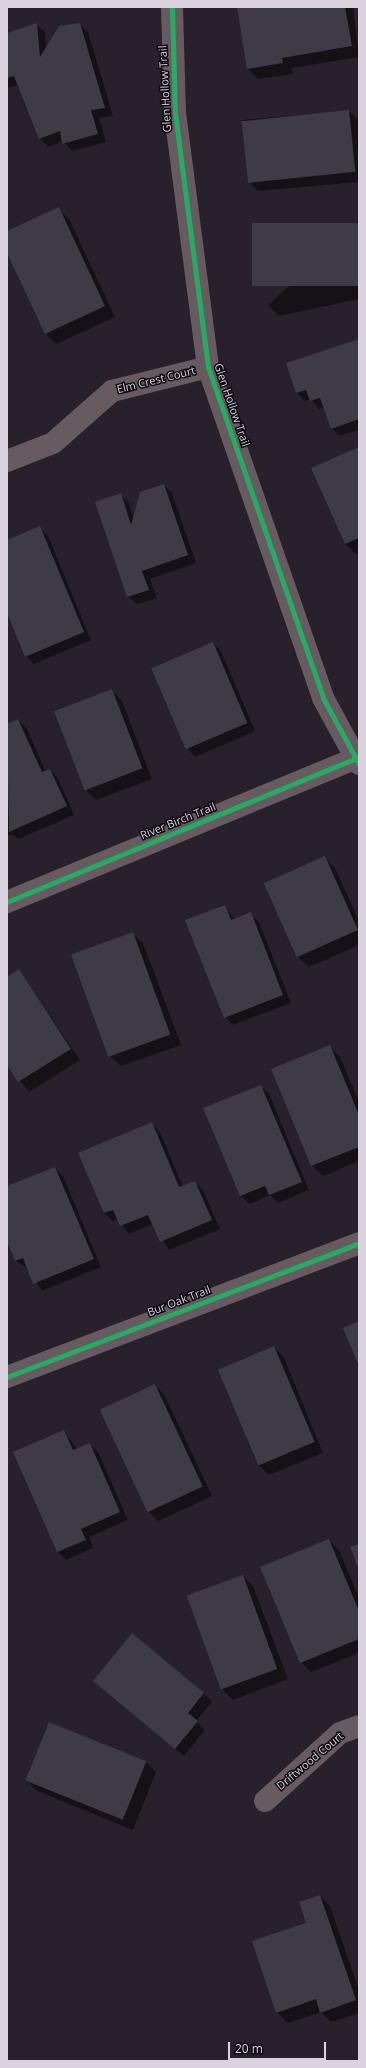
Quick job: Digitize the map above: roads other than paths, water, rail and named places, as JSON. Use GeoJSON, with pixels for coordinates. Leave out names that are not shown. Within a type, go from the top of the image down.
{"type":"FeatureCollection","features":[{"type":"Feature","properties":{"kind":"street","name":"Glen Hollow Trail"},"geometry":{"type":"LineString","coordinates":[[172,7],[175,113],[208,367],[323,698],[357,761]]}},
{"type":"Feature","properties":{"kind":"street","name":"Elm Crest Court"},"geometry":{"type":"LineString","coordinates":[[7,461],[53,444],[112,391],[208,367]]}},
{"type":"Feature","properties":{"kind":"street","name":"River Birch Trail"},"geometry":{"type":"LineString","coordinates":[[7,902],[357,761]]}},
{"type":"Feature","properties":{"kind":"street","name":"Bur Oak Trail"},"geometry":{"type":"LineString","coordinates":[[7,1377],[359,1243]]}},
{"type":"Feature","properties":{"kind":"street","name":"Driftwood Court"},"geometry":{"type":"LineString","coordinates":[[264,1801],[340,1733],[359,1726]]}}]}
